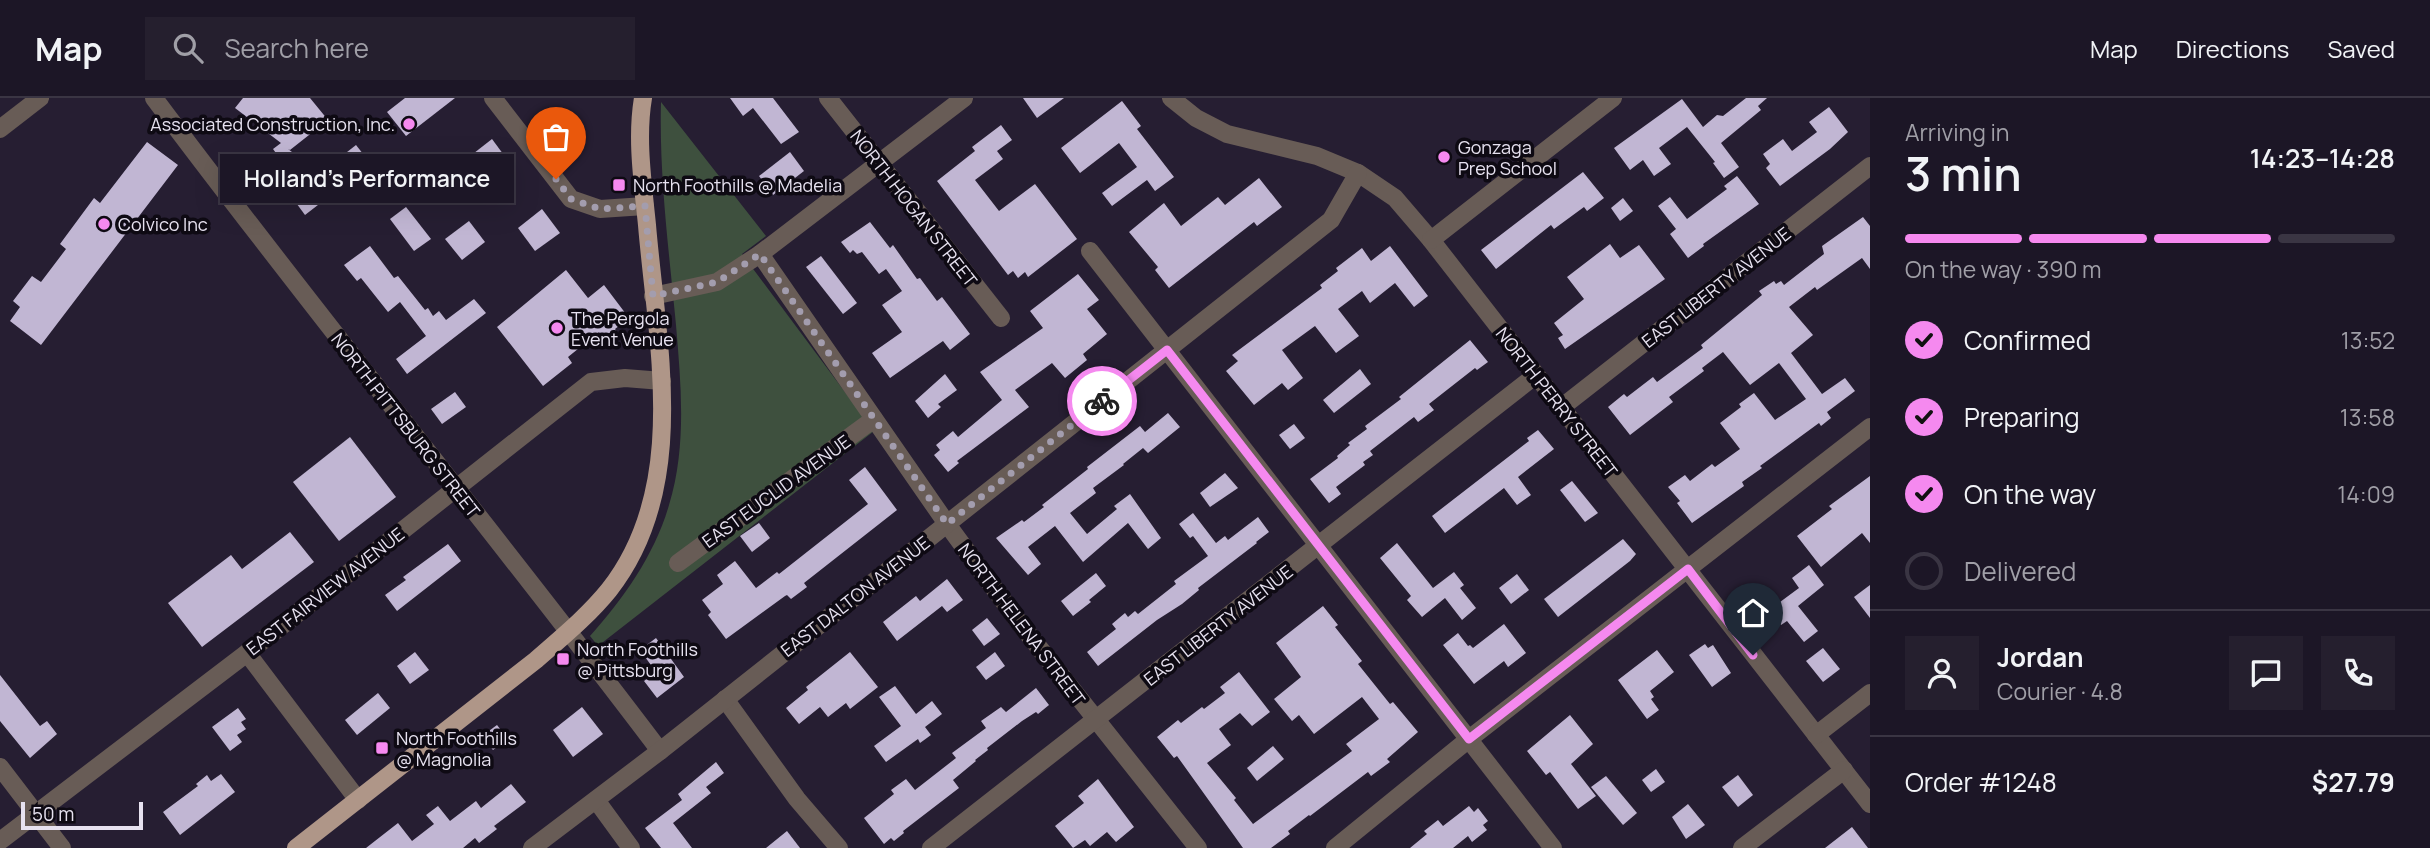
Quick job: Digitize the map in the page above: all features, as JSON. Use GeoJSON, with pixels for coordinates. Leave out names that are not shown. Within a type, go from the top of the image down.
{"type":"FeatureCollection","features":[{"type":"Feature","properties":{"kind":"main road"},"geometry":{"type":"LineString","coordinates":[[296,848],[536,660],[569,631],[609,590],[637,544],[658,478],[663,426],[662,381],[640,155],[643,98]]}},
{"type":"Feature","properties":{"kind":"street"},"geometry":{"type":"LineString","coordinates":[[0,129],[40,98]]}},
{"type":"Feature","properties":{"kind":"street","name":"NORTH PITTSBURG STREET"},"geometry":{"type":"LineString","coordinates":[[154,98],[249,225],[569,631],[660,751]]}},
{"type":"Feature","properties":{"kind":"street"},"geometry":{"type":"LineString","coordinates":[[492,98],[571,199],[600,209],[645,206]]}},
{"type":"Feature","properties":{"kind":"street","name":"NORTH HOGAN STREET"},"geometry":{"type":"LineString","coordinates":[[828,98],[1001,318]]}},
{"type":"Feature","properties":{"kind":"street"},"geometry":{"type":"LineString","coordinates":[[653,296],[717,282],[760,254],[964,98]]}},
{"type":"Feature","properties":{"kind":"street","name":"NORTH PERRY STREET"},"geometry":{"type":"LineString","coordinates":[[1171,98],[1196,118],[1227,134],[1317,156],[1358,173],[1395,198],[1562,407],[1870,804]]}},
{"type":"Feature","properties":{"kind":"street"},"geometry":{"type":"LineString","coordinates":[[1431,240],[1613,98]]}},
{"type":"Feature","properties":{"kind":"street","name":"EAST LIBERTY AVENUE"},"geometry":{"type":"LineString","coordinates":[[1562,407],[1870,166]]}},
{"type":"Feature","properties":{"kind":"street","name":"EAST DALTON AVENUE"},"geometry":{"type":"LineString","coordinates":[[532,848],[660,751],[1331,220],[1358,173]]}},
{"type":"Feature","properties":{"kind":"street"},"geometry":{"type":"LineString","coordinates":[[1090,251],[1553,848]]}},
{"type":"Feature","properties":{"kind":"street","name":"NORTH HELENA STREET"},"geometry":{"type":"LineString","coordinates":[[760,254],[947,524],[1096,721],[1198,848]]}},
{"type":"Feature","properties":{"kind":"street","name":"EAST LIBERTY AVENUE"},"geometry":{"type":"LineString","coordinates":[[931,848],[1536,375]]}},
{"type":"Feature","properties":{"kind":"street","name":"EAST FAIRVIEW AVENUE"},"geometry":{"type":"LineString","coordinates":[[0,841],[247,653],[591,382],[625,378],[662,381]]}},
{"type":"Feature","properties":{"kind":"street","name":"EAST EUCLID AVENUE"},"geometry":{"type":"LineString","coordinates":[[678,564],[874,419]]}},
{"type":"Feature","properties":{"kind":"street"},"geometry":{"type":"LineString","coordinates":[[1335,848],[1469,739],[1870,427]]}},
{"type":"Feature","properties":{"kind":"street"},"geometry":{"type":"LineString","coordinates":[[247,653],[358,800]]}},
{"type":"Feature","properties":{"kind":"street"},"geometry":{"type":"LineString","coordinates":[[1816,735],[1870,693]]}},
{"type":"Feature","properties":{"kind":"street"},"geometry":{"type":"LineString","coordinates":[[725,699],[797,799],[839,848]]}},
{"type":"Feature","properties":{"kind":"street"},"geometry":{"type":"LineString","coordinates":[[0,767],[62,848]]}},
{"type":"Feature","properties":{"kind":"street"},"geometry":{"type":"LineString","coordinates":[[1742,848],[1844,770]]}},
{"type":"Feature","properties":{"kind":"street"},"geometry":{"type":"LineString","coordinates":[[596,800],[631,848]]}},
{"type":"Feature","properties":{"kind":"green space"},"geometry":{"type":"Polygon","coordinates":[[[661,102],[766,236],[742,254],[874,431],[598,646],[590,636],[626,591],[656,541],[675,483],[678,460],[681,393],[663,186],[661,102]]]}},
{"type":"Feature","properties":{"kind":"building"},"geometry":{"type":"Polygon","coordinates":[[[243,98],[310,98],[328,120],[288,149],[292,152],[281,160],[273,149],[281,143],[235,108],[243,98]]]}},
{"type":"Feature","properties":{"kind":"building","name":"Associated Construction, Inc."},"geometry":{"type":"Polygon","coordinates":[[[405,98],[455,98],[406,136],[387,112],[405,98]]]}},
{"type":"Feature","properties":{"kind":"building"},"geometry":{"type":"Polygon","coordinates":[[[730,98],[773,98],[799,132],[781,144],[753,108],[743,116],[730,98]]]}},
{"type":"Feature","properties":{"kind":"building"},"geometry":{"type":"Polygon","coordinates":[[[1023,98],[1064,98],[1037,118],[1023,98]]]}},
{"type":"Feature","properties":{"kind":"building"},"geometry":{"type":"Polygon","coordinates":[[[1746,98],[1767,98],[1758,106],[1761,110],[1721,143],[1739,167],[1724,178],[1713,163],[1715,162],[1687,127],[1659,148],[1671,164],[1654,176],[1643,160],[1630,170],[1614,148],[1682,99],[1703,127],[1717,115],[1723,116],[1746,98]]]}},
{"type":"Feature","properties":{"kind":"building"},"geometry":{"type":"Polygon","coordinates":[[[1122,101],[1141,126],[1137,129],[1174,177],[1155,191],[1147,180],[1112,206],[1102,193],[1137,167],[1119,143],[1080,173],[1061,148],[1122,101]]]}},
{"type":"Feature","properties":{"kind":"building"},"geometry":{"type":"Polygon","coordinates":[[[1829,107],[1848,132],[1830,149],[1780,186],[1766,168],[1770,164],[1763,154],[1783,139],[1792,151],[1817,132],[1809,122],[1829,107]]]}},
{"type":"Feature","properties":{"kind":"building"},"geometry":{"type":"Polygon","coordinates":[[[1001,125],[1012,140],[997,151],[1003,159],[975,180],[999,211],[1035,184],[1077,239],[1028,277],[1025,272],[1018,278],[1013,271],[1008,275],[937,181],[975,151],[972,147],[1001,125]]]}},
{"type":"Feature","properties":{"kind":"building"},"geometry":{"type":"Polygon","coordinates":[[[492,139],[509,162],[454,204],[437,182],[492,139]]]}},
{"type":"Feature","properties":{"kind":"building","name":"Colvico Inc"},"geometry":{"type":"Polygon","coordinates":[[[147,142],[178,165],[41,345],[10,321],[20,307],[13,301],[32,276],[41,282],[66,249],[60,244],[94,198],[100,203],[147,142]]]}},
{"type":"Feature","properties":{"kind":"building"},"geometry":{"type":"Polygon","coordinates":[[[356,145],[371,164],[305,215],[291,196],[356,145]]]}},
{"type":"Feature","properties":{"kind":"building"},"geometry":{"type":"Polygon","coordinates":[[[790,152],[804,171],[773,195],[759,176],[790,152]]]}},
{"type":"Feature","properties":{"kind":"building"},"geometry":{"type":"Polygon","coordinates":[[[1583,172],[1604,198],[1587,211],[1584,207],[1554,229],[1551,225],[1496,269],[1481,250],[1583,172]]]}},
{"type":"Feature","properties":{"kind":"building"},"geometry":{"type":"Polygon","coordinates":[[[1737,176],[1759,204],[1688,258],[1670,234],[1676,229],[1658,206],[1670,197],[1687,219],[1727,189],[1724,186],[1737,176]]]}},
{"type":"Feature","properties":{"kind":"building"},"geometry":{"type":"Polygon","coordinates":[[[1259,178],[1282,207],[1257,226],[1254,222],[1169,288],[1155,270],[1158,267],[1129,232],[1164,203],[1181,226],[1218,197],[1225,205],[1259,178]]]}},
{"type":"Feature","properties":{"kind":"building"},"geometry":{"type":"Polygon","coordinates":[[[1623,198],[1633,211],[1620,221],[1611,208],[1623,198]]]}},
{"type":"Feature","properties":{"kind":"building"},"geometry":{"type":"Polygon","coordinates":[[[406,207],[431,239],[414,251],[390,219],[406,207]]]}},
{"type":"Feature","properties":{"kind":"building"},"geometry":{"type":"Polygon","coordinates":[[[542,209],[560,233],[535,251],[518,228],[542,209]]]}},
{"type":"Feature","properties":{"kind":"building"},"geometry":{"type":"Polygon","coordinates":[[[1863,217],[1870,226],[1870,269],[1862,258],[1817,290],[1815,287],[1789,307],[1813,335],[1791,353],[1822,394],[1845,378],[1855,391],[1827,412],[1831,418],[1821,426],[1819,423],[1760,466],[1762,468],[1742,482],[1744,486],[1692,523],[1677,503],[1680,501],[1668,487],[1685,475],[1690,481],[1712,464],[1715,467],[1740,449],[1720,423],[1754,393],[1775,420],[1806,399],[1779,363],[1750,385],[1723,352],[1702,368],[1704,371],[1669,397],[1673,402],[1630,435],[1608,407],[1624,394],[1627,397],[1653,377],[1657,382],[1703,348],[1701,345],[1762,295],[1759,291],[1774,281],[1776,284],[1781,281],[1784,285],[1824,254],[1822,246],[1863,217]]]}},
{"type":"Feature","properties":{"kind":"building"},"geometry":{"type":"Polygon","coordinates":[[[469,221],[485,242],[462,260],[445,239],[469,221]]]}},
{"type":"Feature","properties":{"kind":"building"},"geometry":{"type":"Polygon","coordinates":[[[870,222],[890,248],[893,245],[917,279],[920,278],[937,301],[942,297],[970,334],[950,350],[943,341],[890,378],[872,353],[902,332],[882,305],[902,291],[886,269],[879,274],[862,252],[857,254],[853,250],[850,253],[841,242],[870,222]]]}},
{"type":"Feature","properties":{"kind":"building"},"geometry":{"type":"Polygon","coordinates":[[[1610,244],[1620,258],[1639,245],[1665,279],[1565,349],[1558,338],[1563,335],[1554,323],[1584,299],[1567,277],[1610,244]]]}},
{"type":"Feature","properties":{"kind":"building"},"geometry":{"type":"Polygon","coordinates":[[[370,246],[394,278],[398,276],[433,316],[439,311],[446,320],[474,299],[486,313],[407,374],[396,359],[426,336],[400,302],[388,312],[361,278],[357,281],[344,265],[370,246]]]}},
{"type":"Feature","properties":{"kind":"building"},"geometry":{"type":"Polygon","coordinates":[[[1390,246],[1428,296],[1414,307],[1395,283],[1370,303],[1362,291],[1338,309],[1359,336],[1336,353],[1315,326],[1282,350],[1303,378],[1288,390],[1282,383],[1254,405],[1226,371],[1238,361],[1232,355],[1322,288],[1320,285],[1338,271],[1336,268],[1362,248],[1371,261],[1390,246]]]}},
{"type":"Feature","properties":{"kind":"building"},"geometry":{"type":"Polygon","coordinates":[[[821,256],[857,303],[843,314],[806,267],[821,256]]]}},
{"type":"Feature","properties":{"kind":"building","name":"The Pergola Event Venue"},"geometry":{"type":"Polygon","coordinates":[[[566,270],[588,298],[604,285],[629,318],[615,329],[617,332],[606,341],[599,332],[568,357],[572,363],[543,386],[497,327],[566,270]]]}},
{"type":"Feature","properties":{"kind":"building"},"geometry":{"type":"Polygon","coordinates":[[[1078,274],[1099,300],[1087,309],[1107,334],[1083,354],[1087,360],[1065,378],[1052,363],[1015,390],[1029,407],[957,461],[959,463],[948,472],[934,455],[940,450],[936,445],[953,431],[958,437],[1002,400],[980,372],[1043,328],[1030,311],[1078,274]]]}},
{"type":"Feature","properties":{"kind":"building"},"geometry":{"type":"Polygon","coordinates":[[[1470,340],[1488,362],[1477,370],[1475,368],[1429,404],[1434,410],[1418,422],[1414,417],[1370,451],[1373,455],[1363,462],[1365,465],[1336,487],[1341,494],[1329,503],[1310,479],[1338,458],[1350,445],[1348,443],[1367,429],[1365,426],[1470,340]]]}},
{"type":"Feature","properties":{"kind":"building"},"geometry":{"type":"Polygon","coordinates":[[[1360,369],[1371,384],[1334,413],[1323,400],[1360,369]]]}},
{"type":"Feature","properties":{"kind":"building"},"geometry":{"type":"Polygon","coordinates":[[[945,374],[957,390],[938,404],[941,407],[928,418],[915,401],[945,374]]]}},
{"type":"Feature","properties":{"kind":"building"},"geometry":{"type":"Polygon","coordinates":[[[455,392],[466,407],[442,424],[431,409],[455,392]]]}},
{"type":"Feature","properties":{"kind":"building"},"geometry":{"type":"Polygon","coordinates":[[[1168,413],[1180,427],[1148,453],[1143,448],[1093,488],[1096,493],[1070,513],[1087,534],[1117,509],[1114,506],[1130,494],[1161,538],[1148,549],[1128,523],[1083,562],[1055,526],[1028,547],[1041,564],[1028,575],[996,538],[1044,507],[1042,505],[1088,469],[1087,467],[1140,426],[1145,432],[1168,413]]]}},
{"type":"Feature","properties":{"kind":"building"},"geometry":{"type":"Polygon","coordinates":[[[1294,424],[1305,438],[1290,449],[1279,435],[1294,424]]]}},
{"type":"Feature","properties":{"kind":"building"},"geometry":{"type":"Polygon","coordinates":[[[1538,430],[1554,449],[1518,477],[1531,495],[1517,505],[1504,488],[1445,533],[1432,516],[1529,441],[1527,438],[1538,430]]]}},
{"type":"Feature","properties":{"kind":"building"},"geometry":{"type":"Polygon","coordinates":[[[350,437],[396,497],[339,541],[293,482],[350,437]]]}},
{"type":"Feature","properties":{"kind":"building"},"geometry":{"type":"Polygon","coordinates":[[[865,467],[897,510],[804,583],[807,587],[791,599],[785,596],[726,639],[708,615],[711,612],[702,600],[723,584],[717,575],[735,561],[756,588],[777,572],[779,574],[868,504],[849,480],[865,467]]]}},
{"type":"Feature","properties":{"kind":"building"},"geometry":{"type":"Polygon","coordinates":[[[1225,473],[1238,488],[1210,507],[1200,493],[1225,473]]]}},
{"type":"Feature","properties":{"kind":"building"},"geometry":{"type":"Polygon","coordinates":[[[1870,476],[1870,543],[1862,533],[1821,567],[1797,536],[1832,509],[1829,506],[1870,476]]]}},
{"type":"Feature","properties":{"kind":"building"},"geometry":{"type":"Polygon","coordinates":[[[1572,481],[1598,513],[1585,522],[1560,490],[1572,481]]]}},
{"type":"Feature","properties":{"kind":"building"},"geometry":{"type":"Polygon","coordinates":[[[1193,513],[1216,543],[1225,536],[1228,540],[1258,517],[1269,532],[1198,588],[1199,590],[1182,604],[1098,666],[1087,652],[1116,629],[1112,624],[1125,613],[1128,617],[1135,611],[1138,614],[1176,584],[1174,581],[1208,556],[1193,536],[1190,538],[1179,524],[1193,513]]]}},
{"type":"Feature","properties":{"kind":"building"},"geometry":{"type":"Polygon","coordinates":[[[759,523],[770,538],[752,552],[740,536],[759,523]]]}},
{"type":"Feature","properties":{"kind":"building"},"geometry":{"type":"Polygon","coordinates":[[[290,532],[314,562],[202,647],[168,603],[231,555],[242,569],[290,532]]]}},
{"type":"Feature","properties":{"kind":"building"},"geometry":{"type":"Polygon","coordinates":[[[1623,539],[1636,554],[1558,617],[1544,599],[1623,539]]]}},
{"type":"Feature","properties":{"kind":"building"},"geometry":{"type":"Polygon","coordinates":[[[1397,543],[1433,588],[1454,572],[1464,585],[1460,588],[1476,608],[1462,620],[1445,598],[1422,617],[1407,600],[1411,596],[1380,558],[1397,543]]]}},
{"type":"Feature","properties":{"kind":"building"},"geometry":{"type":"Polygon","coordinates":[[[448,544],[461,561],[397,611],[385,595],[406,580],[403,577],[448,544]]]}},
{"type":"Feature","properties":{"kind":"building"},"geometry":{"type":"Polygon","coordinates":[[[1809,565],[1824,585],[1798,606],[1818,631],[1804,642],[1787,621],[1781,625],[1772,614],[1779,608],[1776,605],[1799,588],[1792,578],[1809,565]]]}},
{"type":"Feature","properties":{"kind":"building"},"geometry":{"type":"Polygon","coordinates":[[[1096,573],[1106,586],[1073,616],[1061,601],[1096,573]]]}},
{"type":"Feature","properties":{"kind":"building"},"geometry":{"type":"Polygon","coordinates":[[[1517,574],[1529,590],[1511,604],[1499,588],[1517,574]]]}},
{"type":"Feature","properties":{"kind":"building"},"geometry":{"type":"Polygon","coordinates":[[[947,579],[963,600],[947,612],[942,606],[897,641],[883,622],[916,596],[920,601],[947,579]]]}},
{"type":"Feature","properties":{"kind":"building"},"geometry":{"type":"Polygon","coordinates":[[[1870,585],[1870,618],[1854,597],[1870,585]]]}},
{"type":"Feature","properties":{"kind":"building"},"geometry":{"type":"Polygon","coordinates":[[[1323,606],[1338,625],[1335,627],[1362,661],[1358,664],[1390,704],[1393,702],[1418,732],[1387,759],[1390,762],[1371,776],[1368,772],[1288,831],[1290,834],[1271,848],[1243,848],[1177,756],[1174,758],[1157,737],[1178,720],[1181,723],[1225,693],[1220,687],[1239,672],[1270,712],[1252,726],[1240,713],[1219,729],[1231,745],[1207,763],[1253,824],[1352,751],[1346,744],[1379,719],[1362,697],[1314,734],[1299,715],[1292,721],[1274,699],[1301,677],[1276,643],[1323,606]]]}},
{"type":"Feature","properties":{"kind":"building"},"geometry":{"type":"Polygon","coordinates":[[[987,618],[1000,634],[984,646],[972,630],[987,618]]]}},
{"type":"Feature","properties":{"kind":"building"},"geometry":{"type":"Polygon","coordinates":[[[1504,624],[1526,653],[1508,667],[1504,661],[1474,684],[1443,645],[1458,633],[1468,646],[1473,648],[1504,624]]]}},
{"type":"Feature","properties":{"kind":"building"},"geometry":{"type":"Polygon","coordinates":[[[656,638],[684,677],[657,698],[644,681],[656,672],[640,650],[656,638]]]}},
{"type":"Feature","properties":{"kind":"building"},"geometry":{"type":"Polygon","coordinates":[[[1705,644],[1708,648],[1713,645],[1731,673],[1712,687],[1689,655],[1705,644]]]}},
{"type":"Feature","properties":{"kind":"building"},"geometry":{"type":"Polygon","coordinates":[[[1823,648],[1840,669],[1823,682],[1806,661],[1823,648]]]}},
{"type":"Feature","properties":{"kind":"building"},"geometry":{"type":"Polygon","coordinates":[[[1657,650],[1674,672],[1650,691],[1654,697],[1651,699],[1659,710],[1647,719],[1618,680],[1657,650]]]}},
{"type":"Feature","properties":{"kind":"building"},"geometry":{"type":"Polygon","coordinates":[[[415,652],[429,670],[410,684],[397,666],[415,652]]]}},
{"type":"Feature","properties":{"kind":"building"},"geometry":{"type":"Polygon","coordinates":[[[850,652],[878,687],[850,709],[846,703],[828,717],[820,707],[799,724],[786,708],[808,690],[806,687],[850,652]]]}},
{"type":"Feature","properties":{"kind":"building"},"geometry":{"type":"Polygon","coordinates":[[[995,652],[1005,666],[986,680],[976,667],[995,652]]]}},
{"type":"Feature","properties":{"kind":"building"},"geometry":{"type":"Polygon","coordinates":[[[0,675],[40,726],[47,721],[57,734],[30,758],[0,721],[0,675]]]}},
{"type":"Feature","properties":{"kind":"building"},"geometry":{"type":"Polygon","coordinates":[[[895,686],[916,714],[932,701],[942,714],[925,727],[931,735],[920,743],[918,739],[886,762],[874,746],[901,726],[879,697],[895,686]]]}},
{"type":"Feature","properties":{"kind":"building"},"geometry":{"type":"Polygon","coordinates":[[[1036,688],[1049,705],[1038,714],[1036,712],[1022,721],[987,748],[988,750],[953,780],[959,788],[894,841],[891,838],[884,844],[864,818],[894,794],[891,790],[906,779],[915,790],[956,758],[952,753],[986,728],[981,721],[1001,707],[1006,712],[1036,688]]]}},
{"type":"Feature","properties":{"kind":"building"},"geometry":{"type":"Polygon","coordinates":[[[378,693],[390,708],[357,735],[345,720],[378,693]]]}},
{"type":"Feature","properties":{"kind":"building"},"geometry":{"type":"Polygon","coordinates":[[[582,707],[603,734],[573,757],[553,730],[582,707]]]}},
{"type":"Feature","properties":{"kind":"building"},"geometry":{"type":"Polygon","coordinates":[[[238,708],[246,719],[241,722],[246,729],[237,735],[242,742],[230,751],[212,727],[238,708]]]}},
{"type":"Feature","properties":{"kind":"building"},"geometry":{"type":"Polygon","coordinates":[[[1570,715],[1593,744],[1571,764],[1596,796],[1578,809],[1550,772],[1546,775],[1527,751],[1570,715]]]}},
{"type":"Feature","properties":{"kind":"building"},"geometry":{"type":"Polygon","coordinates":[[[497,725],[508,739],[493,750],[482,736],[497,725]]]}},
{"type":"Feature","properties":{"kind":"building"},"geometry":{"type":"Polygon","coordinates":[[[1273,746],[1284,759],[1257,781],[1247,768],[1273,746]]]}},
{"type":"Feature","properties":{"kind":"building"},"geometry":{"type":"Polygon","coordinates":[[[716,762],[724,773],[706,787],[711,793],[673,823],[692,848],[661,848],[645,828],[682,800],[678,794],[716,762]]]}},
{"type":"Feature","properties":{"kind":"building"},"geometry":{"type":"Polygon","coordinates":[[[1656,769],[1665,782],[1651,792],[1642,780],[1656,769]]]}},
{"type":"Feature","properties":{"kind":"building"},"geometry":{"type":"Polygon","coordinates":[[[221,774],[235,792],[180,835],[163,812],[198,786],[196,784],[207,775],[211,781],[221,774]]]}},
{"type":"Feature","properties":{"kind":"building"},"geometry":{"type":"Polygon","coordinates":[[[1738,775],[1753,795],[1738,807],[1722,787],[1738,775]]]}},
{"type":"Feature","properties":{"kind":"building"},"geometry":{"type":"Polygon","coordinates":[[[1606,776],[1637,813],[1623,825],[1591,787],[1606,776]]]}},
{"type":"Feature","properties":{"kind":"building"},"geometry":{"type":"Polygon","coordinates":[[[1098,779],[1134,827],[1116,842],[1107,832],[1090,846],[1085,840],[1073,848],[1055,826],[1084,803],[1078,796],[1098,779]]]}},
{"type":"Feature","properties":{"kind":"building"},"geometry":{"type":"Polygon","coordinates":[[[511,784],[526,802],[494,826],[497,829],[479,843],[475,838],[463,848],[366,848],[398,823],[412,841],[434,824],[426,815],[438,806],[450,821],[476,801],[481,808],[511,784]]]}},
{"type":"Feature","properties":{"kind":"building"},"geometry":{"type":"Polygon","coordinates":[[[1688,804],[1705,825],[1686,839],[1672,817],[1688,804]]]}},
{"type":"Feature","properties":{"kind":"building"},"geometry":{"type":"Polygon","coordinates":[[[1469,806],[1474,812],[1478,808],[1488,821],[1483,825],[1487,830],[1472,842],[1468,836],[1453,848],[1410,848],[1427,834],[1424,831],[1438,820],[1443,826],[1469,806]]]}},
{"type":"Feature","properties":{"kind":"building"},"geometry":{"type":"Polygon","coordinates":[[[1852,827],[1868,848],[1825,848],[1852,827]]]}},
{"type":"Feature","properties":{"kind":"building"},"geometry":{"type":"Polygon","coordinates":[[[787,831],[800,848],[766,848],[787,831]]]}},
{"type":"Feature","properties":{"kind":"way so far"},"geometry":{"type":"LineString","coordinates":[[556,179],[571,199],[600,209],[645,206],[653,296],[717,282],[760,254],[947,524],[1102,401]]}},
{"type":"Feature","properties":{"kind":"place","name":"Associated Construction, Inc."},"geometry":{"type":"Point","coordinates":[409,124]}},
{"type":"Feature","properties":{"kind":"place","name":"Gonzaga Prep School"},"geometry":{"type":"Point","coordinates":[1444,157]}},
{"type":"Feature","properties":{"kind":"place","name":"Holland's Performance"},"geometry":{"type":"Point","coordinates":[556,179]}},
{"type":"Feature","properties":{"kind":"place","name":"North Foothills @ Madelia"},"geometry":{"type":"Point","coordinates":[619,185]}},
{"type":"Feature","properties":{"kind":"place","name":"Colvico Inc"},"geometry":{"type":"Point","coordinates":[104,224]}},
{"type":"Feature","properties":{"kind":"place","name":"The Pergola Event Venue"},"geometry":{"type":"Point","coordinates":[557,328]}},
{"type":"Feature","properties":{"kind":"place","name":"North Foothills @ Pittsburg"},"geometry":{"type":"Point","coordinates":[563,659]}},
{"type":"Feature","properties":{"kind":"place","name":"North Foothills @ Magnolia"},"geometry":{"type":"Point","coordinates":[382,748]}},
{"type":"Feature","properties":{"kind":"route"},"geometry":{"type":"LineString","coordinates":[[1102,401],[1167,350],[1469,739],[1688,569],[1753,655]]}}]}
